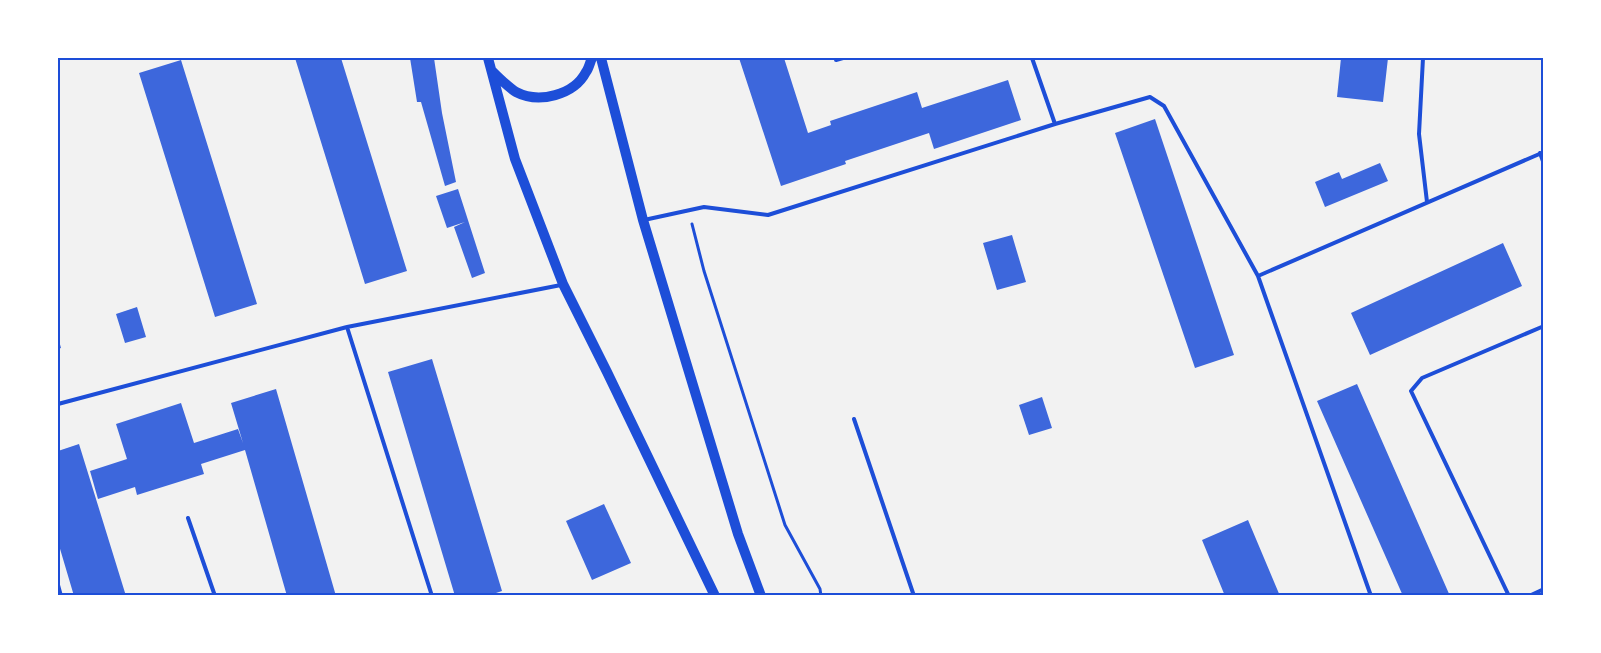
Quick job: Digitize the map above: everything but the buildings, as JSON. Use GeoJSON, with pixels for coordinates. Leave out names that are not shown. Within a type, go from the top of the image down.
{"type":"FeatureCollection","features":[{"type":"Feature","properties":{"kind":"main road"},"geometry":{"type":"LineString","coordinates":[[488,58],[515,158],[563,284],[714,596]]}},
{"type":"Feature","properties":{"kind":"main road"},"geometry":{"type":"LineString","coordinates":[[492,70],[499,79],[517,92],[535,98],[555,96],[573,87],[586,73],[592,58]]}},
{"type":"Feature","properties":{"kind":"main road"},"geometry":{"type":"LineString","coordinates":[[601,58],[643,220],[738,534],[761,596]]}},
{"type":"Feature","properties":{"kind":"lane"},"geometry":{"type":"LineString","coordinates":[[836,58],[836,60],[843,58]]}},
{"type":"Feature","properties":{"kind":"lane"},"geometry":{"type":"LineString","coordinates":[[1032,58],[1055,124]]}},
{"type":"Feature","properties":{"kind":"lane"},"geometry":{"type":"LineString","coordinates":[[1423,58],[1419,134],[1427,202]]}},
{"type":"Feature","properties":{"kind":"lane"},"geometry":{"type":"LineString","coordinates":[[643,220],[704,207],[768,215],[1055,124],[1150,97],[1164,106],[1258,276],[1371,596]]}},
{"type":"Feature","properties":{"kind":"lane"},"geometry":{"type":"LineString","coordinates":[[1258,276],[1542,152],[1544,164]]}},
{"type":"Feature","properties":{"kind":"lane"},"geometry":{"type":"LineString","coordinates":[[58,404],[347,328],[563,284]]}},
{"type":"Feature","properties":{"kind":"lane"},"geometry":{"type":"LineString","coordinates":[[1508,596],[1410,391],[1422,378],[1544,326]]}},
{"type":"Feature","properties":{"kind":"lane"},"geometry":{"type":"LineString","coordinates":[[347,328],[432,596]]}},
{"type":"Feature","properties":{"kind":"lane"},"geometry":{"type":"LineString","coordinates":[[854,419],[914,596]]}},
{"type":"Feature","properties":{"kind":"lane"},"geometry":{"type":"LineString","coordinates":[[188,518],[215,596]]}},
{"type":"Feature","properties":{"kind":"lane"},"geometry":{"type":"LineString","coordinates":[[58,585],[61,596]]}},
{"type":"Feature","properties":{"kind":"lane"},"geometry":{"type":"LineString","coordinates":[[1529,596],[1544,589]]}},
{"type":"Feature","properties":{"kind":"path"},"geometry":{"type":"LineString","coordinates":[[689,210],[704,272],[785,525],[820,590],[821,596]]}}]}
